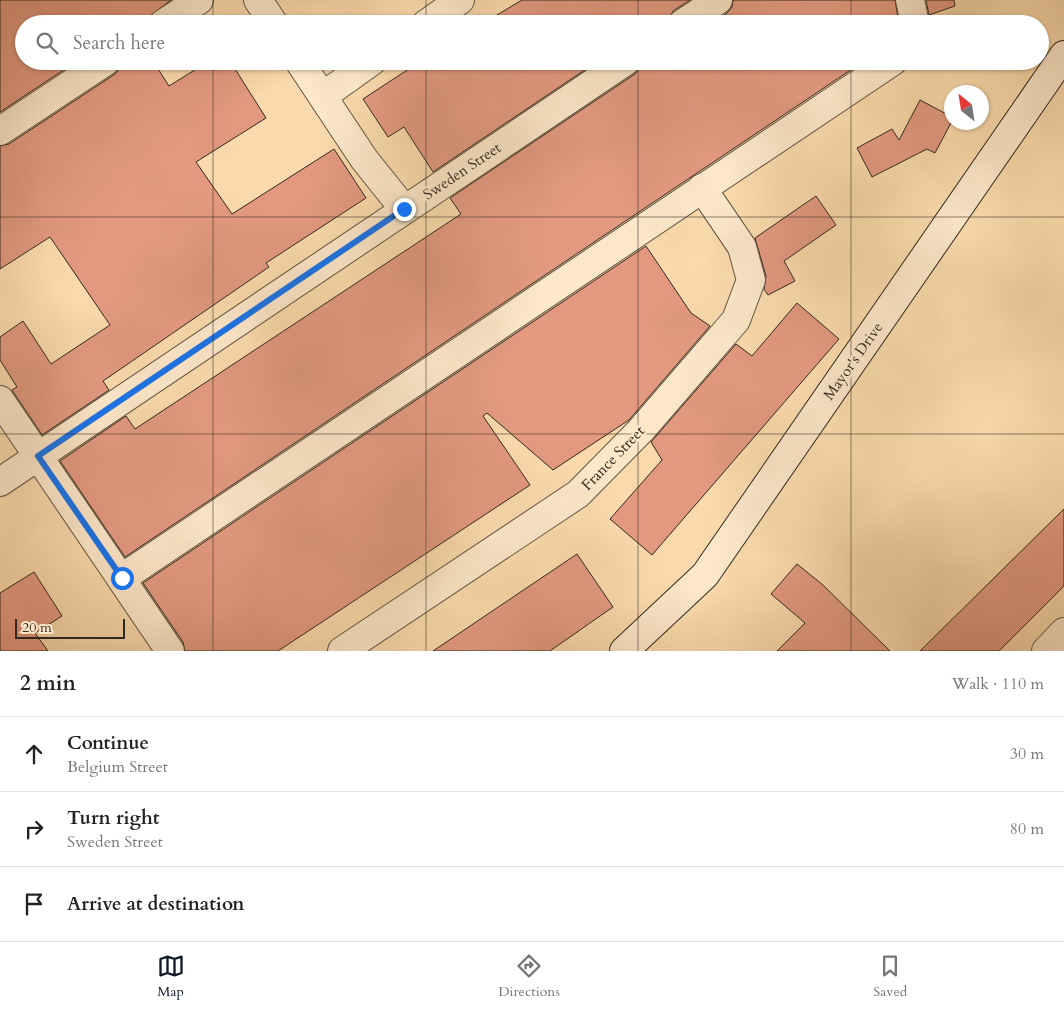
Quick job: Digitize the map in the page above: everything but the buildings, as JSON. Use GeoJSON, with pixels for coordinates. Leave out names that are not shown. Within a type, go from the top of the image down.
{"type":"FeatureCollection","features":[{"type":"Feature","properties":{"kind":"street"},"geometry":{"type":"LineString","coordinates":[[176,15],[199,0]]}},
{"type":"Feature","properties":{"kind":"street"},"geometry":{"type":"LineString","coordinates":[[258,0],[268,15]]}},
{"type":"Feature","properties":{"kind":"street"},"geometry":{"type":"LineString","coordinates":[[439,15],[460,0]]}},
{"type":"Feature","properties":{"kind":"street"},"geometry":{"type":"LineString","coordinates":[[696,15],[718,0]]}},
{"type":"Feature","properties":{"kind":"street"},"geometry":{"type":"LineString","coordinates":[[910,0],[913,15]]}},
{"type":"Feature","properties":{"kind":"street","name":"Mayor's Drive"},"geometry":{"type":"LineString","coordinates":[[624,651],[705,575],[1064,55]]}},
{"type":"Feature","properties":{"kind":"street"},"geometry":{"type":"LineString","coordinates":[[0,131],[92,70]]}},
{"type":"Feature","properties":{"kind":"street"},"geometry":{"type":"LineString","coordinates":[[305,70],[364,159],[404,209]]}},
{"type":"Feature","properties":{"kind":"street"},"geometry":{"type":"LineString","coordinates":[[322,96],[359,70]]}},
{"type":"Feature","properties":{"kind":"street","name":"Sweden Street"},"geometry":{"type":"LineString","coordinates":[[0,482],[612,70]]}},
{"type":"Feature","properties":{"kind":"street"},"geometry":{"type":"LineString","coordinates":[[122,578],[879,70]]}},
{"type":"Feature","properties":{"kind":"street","name":"France Street"},"geometry":{"type":"LineString","coordinates":[[342,651],[578,494],[641,430],[736,320],[752,280],[742,247],[702,188]]}},
{"type":"Feature","properties":{"kind":"street"},"geometry":{"type":"LineString","coordinates":[[0,400],[170,651]]}},
{"type":"Feature","properties":{"kind":"street"},"geometry":{"type":"LineString","coordinates":[[1046,651],[1064,632]]}},
{"type":"Feature","properties":{"kind":"route"},"geometry":{"type":"LineString","coordinates":[[122,578],[38,456],[404,209]]}}]}
